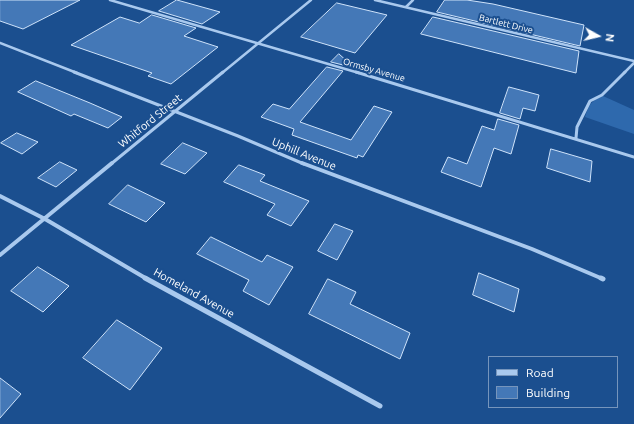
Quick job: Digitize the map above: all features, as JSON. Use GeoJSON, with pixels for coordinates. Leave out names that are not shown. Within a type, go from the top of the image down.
{"type":"FeatureCollection","features":[{"type":"Feature","properties":{"kind":"street","name":"Ormsby Avenue"},"geometry":{"type":"LineString","coordinates":[[110,0],[576,138],[634,157]]}},
{"type":"Feature","properties":{"kind":"street","name":"Whitford Street"},"geometry":{"type":"LineString","coordinates":[[0,255],[259,44],[310,0]]}},
{"type":"Feature","properties":{"kind":"street","name":"Bartlett Drive"},"geometry":{"type":"LineString","coordinates":[[375,0],[634,62]]}},
{"type":"Feature","properties":{"kind":"street"},"geometry":{"type":"LineString","coordinates":[[406,7],[413,0]]}},
{"type":"Feature","properties":{"kind":"street","name":"Uphill Avenue"},"geometry":{"type":"LineString","coordinates":[[0,43],[176,112],[315,169],[532,249],[603,279]]}},
{"type":"Feature","properties":{"kind":"street"},"geometry":{"type":"LineString","coordinates":[[576,138],[578,127],[590,101],[602,95],[634,62]]}},
{"type":"Feature","properties":{"kind":"street","name":"Homeland Avenue"},"geometry":{"type":"LineString","coordinates":[[0,196],[45,219],[153,282],[380,406]]}},
{"type":"Feature","properties":{"kind":"shaded area"},"geometry":{"type":"Polygon","coordinates":[[[603,96],[634,110],[634,134],[585,117],[591,104],[603,96]]]}},
{"type":"Feature","properties":{"kind":"building"},"geometry":{"type":"Polygon","coordinates":[[[0,0],[80,0],[23,29],[0,21],[0,0]]]}},
{"type":"Feature","properties":{"kind":"building"},"geometry":{"type":"Polygon","coordinates":[[[177,0],[220,12],[202,24],[159,11],[177,0]]]}},
{"type":"Feature","properties":{"kind":"building"},"geometry":{"type":"Polygon","coordinates":[[[445,0],[467,0],[493,4],[584,25],[580,46],[437,12],[445,0]]]}},
{"type":"Feature","properties":{"kind":"building"},"geometry":{"type":"Polygon","coordinates":[[[337,3],[387,15],[355,53],[301,37],[337,3]]]}},
{"type":"Feature","properties":{"kind":"building"},"geometry":{"type":"Polygon","coordinates":[[[152,15],[196,28],[184,36],[218,47],[171,84],[148,76],[152,73],[71,45],[120,17],[139,23],[152,15]]]}},
{"type":"Feature","properties":{"kind":"building"},"geometry":{"type":"Polygon","coordinates":[[[433,17],[579,51],[576,73],[421,34],[433,17]]]}},
{"type":"Feature","properties":{"kind":"building"},"geometry":{"type":"Polygon","coordinates":[[[339,54],[349,63],[347,66],[331,62],[339,54]]]}},
{"type":"Feature","properties":{"kind":"building"},"geometry":{"type":"Polygon","coordinates":[[[327,67],[343,71],[300,122],[351,140],[374,106],[392,112],[363,157],[358,155],[357,158],[292,135],[294,129],[261,117],[273,104],[289,109],[327,67]]]}},
{"type":"Feature","properties":{"kind":"building"},"geometry":{"type":"Polygon","coordinates":[[[36,81],[122,117],[108,128],[74,114],[71,116],[18,92],[36,81]]]}},
{"type":"Feature","properties":{"kind":"building"},"geometry":{"type":"Polygon","coordinates":[[[509,87],[539,95],[535,111],[523,108],[520,119],[500,113],[509,87]]]}},
{"type":"Feature","properties":{"kind":"building"},"geometry":{"type":"Polygon","coordinates":[[[498,119],[519,125],[511,154],[494,148],[481,187],[441,172],[448,157],[467,164],[482,126],[494,130],[498,119]]]}},
{"type":"Feature","properties":{"kind":"building"},"geometry":{"type":"Polygon","coordinates":[[[17,133],[38,142],[22,154],[1,143],[17,133]]]}},
{"type":"Feature","properties":{"kind":"building"},"geometry":{"type":"Polygon","coordinates":[[[183,143],[207,153],[185,174],[161,164],[183,143]]]}},
{"type":"Feature","properties":{"kind":"building"},"geometry":{"type":"Polygon","coordinates":[[[551,149],[592,161],[590,182],[547,168],[551,149]]]}},
{"type":"Feature","properties":{"kind":"building"},"geometry":{"type":"Polygon","coordinates":[[[60,162],[77,170],[56,187],[38,178],[60,162]]]}},
{"type":"Feature","properties":{"kind":"building"},"geometry":{"type":"Polygon","coordinates":[[[239,165],[265,175],[260,181],[309,201],[291,226],[267,215],[275,204],[224,182],[239,165]]]}},
{"type":"Feature","properties":{"kind":"building"},"geometry":{"type":"Polygon","coordinates":[[[128,185],[165,203],[146,222],[109,204],[128,185]]]}},
{"type":"Feature","properties":{"kind":"building"},"geometry":{"type":"Polygon","coordinates":[[[335,224],[353,231],[337,260],[318,251],[335,224]]]}},
{"type":"Feature","properties":{"kind":"building"},"geometry":{"type":"Polygon","coordinates":[[[211,237],[262,262],[267,255],[293,267],[269,305],[243,291],[249,280],[197,254],[211,237]]]}},
{"type":"Feature","properties":{"kind":"building"},"geometry":{"type":"Polygon","coordinates":[[[38,267],[69,286],[43,312],[11,291],[38,267]]]}},
{"type":"Feature","properties":{"kind":"building"},"geometry":{"type":"Polygon","coordinates":[[[479,273],[519,289],[514,312],[473,295],[479,273]]]}},
{"type":"Feature","properties":{"kind":"building"},"geometry":{"type":"Polygon","coordinates":[[[328,279],[356,292],[350,304],[410,333],[400,359],[309,314],[328,279]]]}},
{"type":"Feature","properties":{"kind":"building"},"geometry":{"type":"Polygon","coordinates":[[[117,320],[162,348],[130,390],[83,358],[117,320]]]}},
{"type":"Feature","properties":{"kind":"building"},"geometry":{"type":"Polygon","coordinates":[[[0,378],[21,394],[0,418],[0,378]]]}}]}
